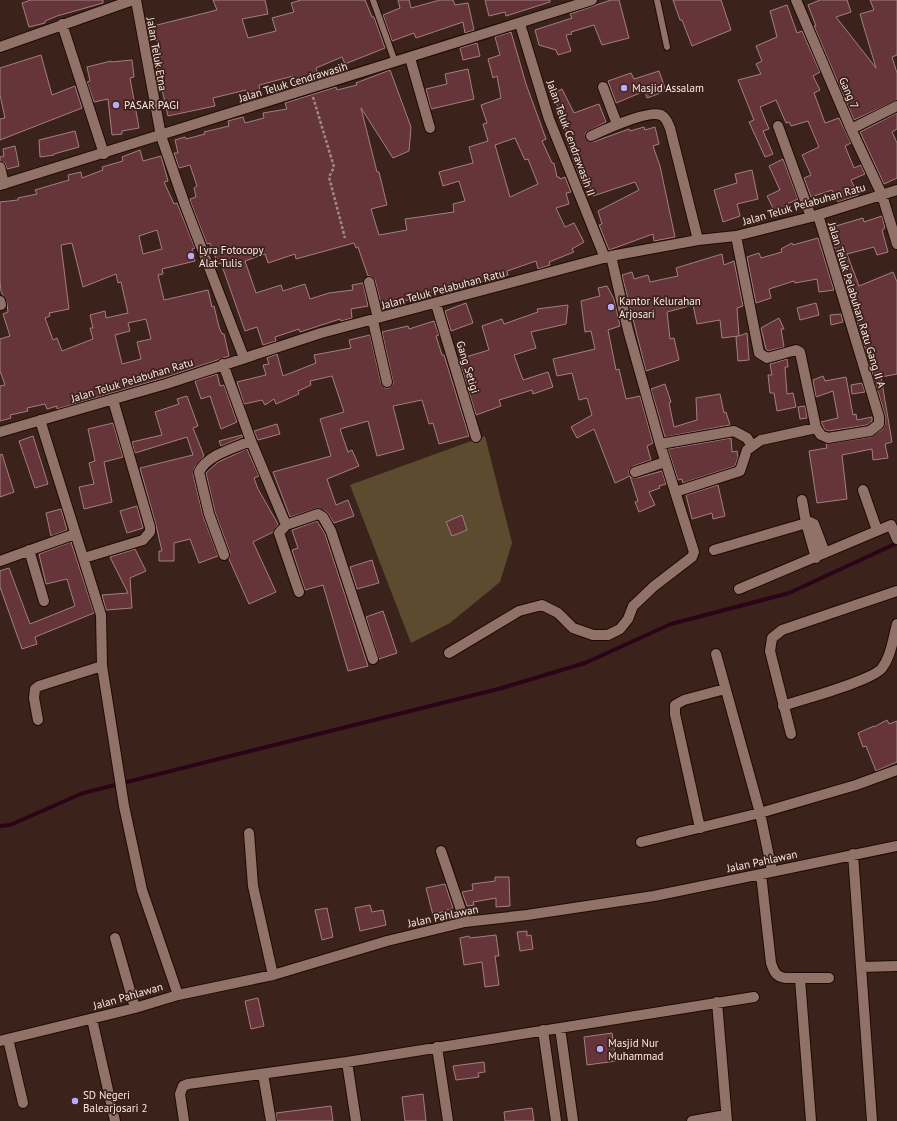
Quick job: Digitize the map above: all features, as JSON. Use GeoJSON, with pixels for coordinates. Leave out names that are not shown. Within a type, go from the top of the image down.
{"type":"FeatureCollection","features":[{"type":"Feature","properties":{"kind":"street"},"geometry":{"type":"LineString","coordinates":[[0,47],[134,0]]}},
{"type":"Feature","properties":{"kind":"street","name":"Jalan Teluk Etna"},"geometry":{"type":"LineString","coordinates":[[134,0],[161,136],[184,205],[244,358]]}},
{"type":"Feature","properties":{"kind":"street","name":"Jalan Teluk Cendrawasih"},"geometry":{"type":"LineString","coordinates":[[2,185],[520,24],[574,3],[592,0]]}},
{"type":"Feature","properties":{"kind":"street","name":"Gang 7"},"geometry":{"type":"LineString","coordinates":[[796,0],[851,129],[882,195],[897,244]]}},
{"type":"Feature","properties":{"kind":"street"},"geometry":{"type":"LineString","coordinates":[[62,24],[104,154]]}},
{"type":"Feature","properties":{"kind":"street","name":"Jalan Teluk Cendrawasih II"},"geometry":{"type":"LineString","coordinates":[[449,653],[519,611],[542,605],[558,613],[573,628],[593,636],[608,634],[620,629],[628,618],[633,606],[653,587],[692,557],[694,552],[665,462],[608,257],[549,119],[520,24]]}},
{"type":"Feature","properties":{"kind":"street"},"geometry":{"type":"LineString","coordinates":[[410,58],[430,128]]}},
{"type":"Feature","properties":{"kind":"street"},"geometry":{"type":"LineString","coordinates":[[603,87],[617,124]]}},
{"type":"Feature","properties":{"kind":"street"},"geometry":{"type":"LineString","coordinates":[[851,129],[897,106]]}},
{"type":"Feature","properties":{"kind":"street"},"geometry":{"type":"LineString","coordinates":[[591,136],[617,124],[653,115],[660,115],[666,120],[698,240]]}},
{"type":"Feature","properties":{"kind":"street"},"geometry":{"type":"LineString","coordinates":[[778,126],[814,216]]}},
{"type":"Feature","properties":{"kind":"street"},"geometry":{"type":"LineString","coordinates":[[0,167],[2,185]]}},
{"type":"Feature","properties":{"kind":"street","name":"Jalan Teluk Pelabuhan Ratu"},"geometry":{"type":"LineString","coordinates":[[0,432],[113,400],[322,333],[376,320],[608,257],[698,240],[736,236],[814,216],[897,190]]}},
{"type":"Feature","properties":{"kind":"street","name":"Jalan Teluk Pelabuhan Ratu Gang II A"},"geometry":{"type":"LineString","coordinates":[[814,216],[880,422],[870,431],[828,438],[821,435],[816,428]]}},
{"type":"Feature","properties":{"kind":"street"},"geometry":{"type":"LineString","coordinates":[[675,492],[740,471],[743,459],[752,446],[761,440],[816,428],[800,352],[796,350],[767,358],[759,353],[736,236]]}},
{"type":"Feature","properties":{"kind":"street"},"geometry":{"type":"LineString","coordinates":[[369,282],[387,382]]}},
{"type":"Feature","properties":{"kind":"street","name":"Gang Setigi"},"geometry":{"type":"LineString","coordinates":[[436,304],[476,437]]}},
{"type":"Feature","properties":{"kind":"street"},"geometry":{"type":"LineString","coordinates":[[223,364],[251,441],[286,525]]}},
{"type":"Feature","properties":{"kind":"street"},"geometry":{"type":"LineString","coordinates":[[84,558],[143,540],[150,532],[150,527],[113,400]]}},
{"type":"Feature","properties":{"kind":"street"},"geometry":{"type":"LineString","coordinates":[[40,420],[101,615],[102,666],[124,806],[142,890],[178,995]]}},
{"type":"Feature","properties":{"kind":"street"},"geometry":{"type":"LineString","coordinates":[[660,444],[734,431],[747,438],[752,446]]}},
{"type":"Feature","properties":{"kind":"street"},"geometry":{"type":"LineString","coordinates":[[224,554],[209,514],[199,472],[205,464],[216,456],[251,441]]}},
{"type":"Feature","properties":{"kind":"street"},"geometry":{"type":"LineString","coordinates":[[635,472],[665,462]]}},
{"type":"Feature","properties":{"kind":"street"},"geometry":{"type":"LineString","coordinates":[[863,490],[877,530]]}},
{"type":"Feature","properties":{"kind":"street"},"geometry":{"type":"LineString","coordinates":[[802,500],[806,523],[816,558]]}},
{"type":"Feature","properties":{"kind":"street"},"geometry":{"type":"LineString","coordinates":[[299,592],[279,534],[281,529],[286,525],[315,514],[323,517],[330,531],[373,658]]}},
{"type":"Feature","properties":{"kind":"street"},"geometry":{"type":"LineString","coordinates":[[714,550],[806,523],[814,524],[825,553]]}},
{"type":"Feature","properties":{"kind":"street"},"geometry":{"type":"LineString","coordinates":[[739,589],[816,558],[894,523],[897,538]]}},
{"type":"Feature","properties":{"kind":"street"},"geometry":{"type":"LineString","coordinates":[[0,561],[76,534]]}},
{"type":"Feature","properties":{"kind":"street"},"geometry":{"type":"LineString","coordinates":[[29,550],[44,601]]}},
{"type":"Feature","properties":{"kind":"street"},"geometry":{"type":"LineString","coordinates":[[791,734],[770,651],[770,643],[774,635],[782,630],[897,591]]}},
{"type":"Feature","properties":{"kind":"street"},"geometry":{"type":"LineString","coordinates":[[784,706],[867,678],[881,669],[889,656],[897,624]]}},
{"type":"Feature","properties":{"kind":"street"},"geometry":{"type":"LineString","coordinates":[[716,654],[760,814],[772,871]]}},
{"type":"Feature","properties":{"kind":"street"},"geometry":{"type":"LineString","coordinates":[[38,720],[34,690],[39,686],[102,666]]}},
{"type":"Feature","properties":{"kind":"street"},"geometry":{"type":"LineString","coordinates":[[700,828],[675,714],[675,705],[684,700],[726,689]]}},
{"type":"Feature","properties":{"kind":"street"},"geometry":{"type":"LineString","coordinates":[[641,842],[760,814],[856,786],[897,770]]}},
{"type":"Feature","properties":{"kind":"street"},"geometry":{"type":"LineString","coordinates":[[249,833],[253,886],[273,975]]}},
{"type":"Feature","properties":{"kind":"street","name":"Jalan Pahlawan"},"geometry":{"type":"LineString","coordinates":[[4,1040],[135,1008],[178,995],[273,975],[387,941],[465,922],[527,915],[654,896],[897,846]]}},
{"type":"Feature","properties":{"kind":"street"},"geometry":{"type":"LineString","coordinates":[[441,851],[465,922]]}},
{"type":"Feature","properties":{"kind":"street"},"geometry":{"type":"LineString","coordinates":[[853,854],[872,1121]]}},
{"type":"Feature","properties":{"kind":"street"},"geometry":{"type":"LineString","coordinates":[[761,874],[773,971],[780,977],[800,979],[829,978]]}},
{"type":"Feature","properties":{"kind":"street"},"geometry":{"type":"LineString","coordinates":[[115,938],[135,1008]]}},
{"type":"Feature","properties":{"kind":"street"},"geometry":{"type":"LineString","coordinates":[[861,967],[897,966]]}},
{"type":"Feature","properties":{"kind":"street"},"geometry":{"type":"LineString","coordinates":[[800,979],[811,1121]]}},
{"type":"Feature","properties":{"kind":"street"},"geometry":{"type":"LineString","coordinates":[[184,1121],[180,1094],[183,1086],[347,1062],[754,997]]}},
{"type":"Feature","properties":{"kind":"street"},"geometry":{"type":"LineString","coordinates":[[692,1121],[727,1118],[717,1002]]}},
{"type":"Feature","properties":{"kind":"street"},"geometry":{"type":"LineString","coordinates":[[92,1019],[115,1121]]}},
{"type":"Feature","properties":{"kind":"street"},"geometry":{"type":"LineString","coordinates":[[560,1028],[573,1121]]}},
{"type":"Feature","properties":{"kind":"street"},"geometry":{"type":"LineString","coordinates":[[543,1030],[556,1121]]}},
{"type":"Feature","properties":{"kind":"street"},"geometry":{"type":"LineString","coordinates":[[4,1040],[23,1103]]}},
{"type":"Feature","properties":{"kind":"street"},"geometry":{"type":"LineString","coordinates":[[437,1047],[448,1121]]}},
{"type":"Feature","properties":{"kind":"street"},"geometry":{"type":"LineString","coordinates":[[347,1062],[356,1121]]}},
{"type":"Feature","properties":{"kind":"street"},"geometry":{"type":"LineString","coordinates":[[263,1074],[270,1121]]}},
{"type":"Feature","properties":{"kind":"lane"},"geometry":{"type":"LineString","coordinates":[[373,0],[395,62]]}},
{"type":"Feature","properties":{"kind":"lane"},"geometry":{"type":"LineString","coordinates":[[657,0],[667,47]]}},
{"type":"Feature","properties":{"kind":"path"},"geometry":{"type":"LineString","coordinates":[[311,89],[334,167],[329,177],[345,238]]}},
{"type":"Feature","properties":{"kind":"shaded area"},"geometry":{"type":"Polygon","coordinates":[[[485,436],[512,543],[500,582],[450,623],[411,643],[350,485],[485,436]]]}},
{"type":"Feature","properties":{"kind":"building"},"geometry":{"type":"Polygon","coordinates":[[[31,0],[103,0],[103,3],[57,16],[45,21],[45,23],[29,27],[22,3],[31,0]]]}},
{"type":"Feature","properties":{"kind":"building"},"geometry":{"type":"Polygon","coordinates":[[[213,0],[265,0],[268,14],[242,19],[248,38],[276,31],[272,18],[294,12],[291,3],[301,0],[365,0],[372,17],[374,17],[385,48],[345,64],[342,57],[316,68],[319,78],[296,86],[293,76],[259,85],[260,94],[248,98],[246,90],[213,98],[215,106],[168,116],[155,58],[161,57],[153,26],[217,10],[213,0]]]}},
{"type":"Feature","properties":{"kind":"building"},"geometry":{"type":"Polygon","coordinates":[[[398,0],[409,0],[411,8],[440,0],[453,0],[455,5],[468,3],[474,30],[465,33],[463,22],[416,38],[414,33],[392,41],[383,15],[400,8],[398,0]]]}},
{"type":"Feature","properties":{"kind":"building"},"geometry":{"type":"Polygon","coordinates":[[[485,0],[550,0],[550,2],[506,16],[505,12],[489,16],[485,0]]]}},
{"type":"Feature","properties":{"kind":"building"},"geometry":{"type":"Polygon","coordinates":[[[611,0],[619,0],[629,38],[602,45],[594,25],[566,35],[571,51],[558,55],[556,50],[539,45],[535,30],[572,18],[570,14],[611,0]]]}},
{"type":"Feature","properties":{"kind":"building"},"geometry":{"type":"Polygon","coordinates":[[[673,0],[721,0],[731,30],[692,46],[673,0]]]}},
{"type":"Feature","properties":{"kind":"building"},"geometry":{"type":"Polygon","coordinates":[[[820,0],[847,0],[851,12],[836,17],[876,68],[860,14],[874,10],[870,0],[897,0],[897,55],[892,57],[897,73],[897,100],[854,120],[814,26],[816,26],[808,5],[820,0]]]}},
{"type":"Feature","properties":{"kind":"building"},"geometry":{"type":"Polygon","coordinates":[[[787,5],[797,33],[802,31],[820,72],[813,76],[820,90],[814,93],[825,123],[839,118],[851,143],[845,146],[854,168],[861,165],[865,174],[851,180],[858,195],[838,202],[832,190],[811,197],[804,178],[811,175],[802,155],[819,147],[808,121],[791,126],[789,122],[786,123],[776,100],[760,107],[769,129],[763,131],[773,154],[765,157],[749,122],[754,120],[738,80],[761,74],[756,64],[762,61],[756,46],[777,37],[770,11],[787,5]]]}},
{"type":"Feature","properties":{"kind":"building"},"geometry":{"type":"Polygon","coordinates":[[[511,32],[526,84],[546,139],[542,141],[552,163],[554,163],[557,177],[560,179],[565,177],[571,192],[566,193],[569,204],[556,208],[565,227],[574,223],[584,242],[572,249],[574,252],[549,262],[550,265],[538,269],[536,261],[507,271],[508,275],[496,277],[459,290],[456,283],[431,290],[431,293],[415,295],[416,299],[381,304],[375,280],[371,276],[368,276],[358,247],[356,248],[354,243],[296,259],[295,254],[268,263],[265,254],[245,261],[256,293],[281,285],[283,291],[305,284],[310,299],[329,293],[353,290],[352,285],[363,283],[368,306],[351,309],[352,318],[341,321],[340,319],[300,332],[299,329],[275,337],[276,341],[263,345],[257,327],[245,331],[221,263],[218,264],[210,243],[207,244],[191,203],[190,199],[196,197],[194,188],[197,186],[190,165],[179,168],[174,153],[178,153],[175,140],[185,137],[186,139],[205,134],[204,132],[229,126],[228,121],[243,117],[245,123],[264,118],[263,113],[287,109],[285,103],[336,87],[337,90],[357,85],[356,83],[390,70],[411,127],[409,151],[393,158],[361,108],[387,205],[371,209],[379,235],[407,230],[405,219],[454,212],[453,204],[465,201],[459,181],[443,186],[439,172],[473,163],[469,147],[488,141],[483,124],[487,123],[481,105],[501,98],[497,76],[493,78],[488,59],[500,55],[495,37],[511,32]],[[515,138],[495,145],[510,197],[538,184],[528,159],[525,160],[515,138]]]}},
{"type":"Feature","properties":{"kind":"building"},"geometry":{"type":"Polygon","coordinates":[[[477,43],[480,56],[463,60],[460,48],[477,43]]]}},
{"type":"Feature","properties":{"kind":"building"},"geometry":{"type":"Polygon","coordinates":[[[41,55],[52,95],[75,86],[82,108],[0,140],[0,119],[5,118],[0,95],[0,68],[41,55]]]}},
{"type":"Feature","properties":{"kind":"building"},"geometry":{"type":"Polygon","coordinates":[[[132,60],[134,77],[130,78],[139,128],[122,131],[122,134],[112,135],[108,99],[94,102],[87,82],[90,81],[87,67],[111,61],[132,60]]]}},
{"type":"Feature","properties":{"kind":"building"},"geometry":{"type":"Polygon","coordinates":[[[468,69],[474,99],[431,109],[426,89],[447,84],[445,74],[468,69]]]}},
{"type":"Feature","properties":{"kind":"building"},"geometry":{"type":"Polygon","coordinates":[[[659,71],[666,91],[647,98],[645,91],[616,103],[608,81],[631,73],[634,79],[659,71]]]}},
{"type":"Feature","properties":{"kind":"building"},"geometry":{"type":"Polygon","coordinates":[[[562,89],[574,113],[599,104],[606,122],[586,132],[585,136],[588,141],[593,142],[629,129],[630,131],[644,127],[645,130],[655,127],[659,144],[653,146],[660,166],[675,237],[654,241],[653,234],[609,250],[599,225],[602,224],[598,211],[639,190],[635,182],[593,196],[589,185],[583,187],[565,136],[567,135],[563,123],[565,122],[552,94],[562,89]]]}},
{"type":"Feature","properties":{"kind":"building"},"geometry":{"type":"Polygon","coordinates":[[[897,113],[897,129],[892,132],[897,143],[897,178],[884,184],[860,132],[897,113]]]}},
{"type":"Feature","properties":{"kind":"building"},"geometry":{"type":"Polygon","coordinates":[[[75,131],[79,147],[54,155],[40,157],[39,140],[75,131]]]}},
{"type":"Feature","properties":{"kind":"building"},"geometry":{"type":"Polygon","coordinates":[[[15,146],[19,166],[7,169],[5,163],[0,161],[0,157],[4,156],[3,149],[15,146]]]}},
{"type":"Feature","properties":{"kind":"building"},"geometry":{"type":"Polygon","coordinates":[[[140,150],[143,161],[161,156],[168,181],[164,182],[174,204],[177,203],[195,248],[192,249],[195,261],[162,269],[163,274],[158,275],[164,300],[208,290],[219,327],[222,334],[224,334],[229,356],[164,378],[57,409],[57,406],[47,409],[45,404],[27,408],[28,411],[10,415],[11,418],[0,421],[0,386],[5,385],[0,371],[0,339],[10,336],[3,314],[8,312],[7,304],[1,291],[0,281],[0,202],[18,200],[18,198],[37,194],[35,190],[69,180],[68,175],[81,172],[82,178],[103,170],[102,167],[123,161],[122,157],[140,150]],[[157,230],[139,236],[143,254],[162,249],[157,230]],[[72,243],[61,245],[69,309],[49,313],[50,316],[45,318],[53,340],[57,338],[62,351],[93,339],[90,328],[93,328],[90,315],[105,311],[106,318],[128,313],[121,282],[118,283],[116,274],[83,287],[72,243]],[[146,319],[128,323],[130,331],[115,335],[122,364],[141,359],[137,342],[151,339],[146,319]]]}},
{"type":"Feature","properties":{"kind":"building"},"geometry":{"type":"Polygon","coordinates":[[[783,159],[798,199],[785,205],[787,209],[776,214],[767,196],[780,190],[769,166],[783,159]]]}},
{"type":"Feature","properties":{"kind":"building"},"geometry":{"type":"Polygon","coordinates":[[[752,170],[758,199],[737,204],[740,216],[723,222],[714,190],[737,183],[735,174],[752,170]]]}},
{"type":"Feature","properties":{"kind":"building"},"geometry":{"type":"Polygon","coordinates":[[[882,216],[885,228],[882,230],[888,252],[877,255],[874,247],[847,254],[859,286],[893,272],[897,282],[897,374],[881,377],[892,442],[885,444],[888,458],[873,460],[872,449],[842,455],[847,499],[817,503],[809,451],[827,448],[826,444],[871,437],[883,429],[885,424],[885,415],[829,228],[863,218],[864,222],[882,216]]]}},
{"type":"Feature","properties":{"kind":"building"},"geometry":{"type":"Polygon","coordinates":[[[818,238],[834,290],[819,292],[817,279],[795,283],[794,281],[769,289],[771,298],[756,303],[747,257],[759,253],[761,258],[782,252],[781,249],[792,243],[793,245],[818,238]]]}},
{"type":"Feature","properties":{"kind":"building"},"geometry":{"type":"Polygon","coordinates":[[[722,254],[724,265],[734,261],[743,306],[737,308],[739,336],[747,333],[749,360],[738,361],[736,337],[738,336],[722,338],[720,320],[697,324],[693,305],[667,312],[670,339],[674,338],[679,360],[646,371],[622,275],[632,272],[634,279],[648,275],[650,282],[678,276],[676,268],[722,254]]]}},
{"type":"Feature","properties":{"kind":"building"},"geometry":{"type":"Polygon","coordinates":[[[607,286],[614,299],[620,326],[608,330],[616,370],[619,369],[626,399],[640,396],[653,443],[647,446],[651,460],[633,466],[629,470],[629,474],[631,477],[637,478],[662,471],[666,484],[649,492],[655,505],[639,512],[635,502],[638,501],[630,476],[615,483],[594,429],[577,438],[571,427],[592,415],[587,398],[579,400],[572,373],[557,376],[553,359],[595,349],[591,331],[585,332],[581,301],[600,296],[598,288],[607,286]]]}},
{"type":"Feature","properties":{"kind":"building"},"geometry":{"type":"Polygon","coordinates":[[[466,303],[473,323],[451,331],[445,311],[466,303]]]}},
{"type":"Feature","properties":{"kind":"building"},"geometry":{"type":"Polygon","coordinates":[[[816,303],[819,315],[800,320],[797,308],[816,303]]]}},
{"type":"Feature","properties":{"kind":"building"},"geometry":{"type":"Polygon","coordinates":[[[568,305],[566,324],[531,332],[536,348],[514,355],[523,380],[548,372],[553,387],[533,394],[532,390],[499,400],[501,406],[476,415],[459,359],[489,350],[482,326],[502,319],[504,324],[538,312],[537,309],[568,305]]]}},
{"type":"Feature","properties":{"kind":"building"},"geometry":{"type":"Polygon","coordinates":[[[841,314],[843,322],[831,325],[830,315],[841,314]]]}},
{"type":"Feature","properties":{"kind":"building"},"geometry":{"type":"Polygon","coordinates":[[[779,318],[784,329],[781,329],[784,347],[768,351],[766,349],[761,328],[779,318]]]}},
{"type":"Feature","properties":{"kind":"building"},"geometry":{"type":"Polygon","coordinates":[[[434,321],[439,335],[436,336],[442,355],[444,355],[469,436],[439,444],[433,423],[429,424],[422,400],[393,406],[404,449],[377,456],[368,421],[340,429],[348,452],[352,450],[359,466],[327,479],[336,505],[348,500],[354,516],[334,523],[327,512],[318,508],[290,517],[273,472],[331,456],[320,419],[344,412],[332,376],[310,381],[311,385],[298,391],[299,394],[276,404],[274,399],[265,405],[262,400],[244,404],[237,382],[266,375],[263,365],[269,364],[267,358],[277,354],[283,376],[316,363],[314,355],[351,348],[349,340],[370,335],[381,383],[385,388],[389,388],[393,384],[393,381],[382,332],[408,326],[409,329],[434,321]]]}},
{"type":"Feature","properties":{"kind":"building"},"geometry":{"type":"Polygon","coordinates":[[[787,359],[788,367],[785,367],[787,394],[793,393],[796,407],[777,411],[774,393],[770,393],[768,375],[772,375],[770,364],[787,359]]]}},
{"type":"Feature","properties":{"kind":"building"},"geometry":{"type":"Polygon","coordinates":[[[217,374],[220,386],[224,385],[237,422],[221,429],[210,396],[201,399],[195,381],[217,374]]]}},
{"type":"Feature","properties":{"kind":"building"},"geometry":{"type":"Polygon","coordinates":[[[823,376],[825,381],[846,377],[853,415],[856,414],[857,420],[872,417],[872,421],[867,425],[829,431],[825,430],[821,422],[838,418],[833,391],[816,397],[813,380],[823,376]]]}},
{"type":"Feature","properties":{"kind":"building"},"geometry":{"type":"Polygon","coordinates":[[[862,383],[865,392],[852,394],[851,385],[862,383]]]}},
{"type":"Feature","properties":{"kind":"building"},"geometry":{"type":"Polygon","coordinates":[[[665,384],[671,402],[669,403],[674,427],[697,420],[696,398],[720,394],[724,413],[726,412],[730,425],[665,437],[651,389],[665,384]]]}},
{"type":"Feature","properties":{"kind":"building"},"geometry":{"type":"Polygon","coordinates":[[[187,396],[198,426],[193,428],[204,456],[194,468],[193,474],[203,516],[218,556],[199,563],[190,539],[174,543],[174,561],[159,561],[159,551],[162,551],[140,468],[193,455],[187,437],[135,453],[132,442],[162,435],[155,412],[179,404],[177,399],[187,396]]]}},
{"type":"Feature","properties":{"kind":"building"},"geometry":{"type":"Polygon","coordinates":[[[805,406],[807,418],[800,419],[798,407],[805,406]]]}},
{"type":"Feature","properties":{"kind":"building"},"geometry":{"type":"Polygon","coordinates":[[[113,423],[123,457],[104,462],[112,502],[84,509],[79,487],[94,484],[89,463],[95,461],[88,429],[113,423]]]}},
{"type":"Feature","properties":{"kind":"building"},"geometry":{"type":"Polygon","coordinates":[[[277,424],[280,434],[258,440],[254,431],[277,424]]]}},
{"type":"Feature","properties":{"kind":"building"},"geometry":{"type":"Polygon","coordinates":[[[242,435],[243,437],[221,446],[219,441],[242,435]]]}},
{"type":"Feature","properties":{"kind":"building"},"geometry":{"type":"Polygon","coordinates":[[[33,436],[48,484],[35,488],[19,441],[33,436]]]}},
{"type":"Feature","properties":{"kind":"building"},"geometry":{"type":"Polygon","coordinates":[[[731,438],[732,452],[737,451],[738,457],[735,466],[683,483],[682,479],[678,480],[668,449],[731,438]]]}},
{"type":"Feature","properties":{"kind":"building"},"geometry":{"type":"Polygon","coordinates":[[[247,449],[259,476],[254,478],[258,489],[278,524],[273,532],[253,542],[276,592],[249,604],[229,559],[230,553],[215,512],[206,473],[218,462],[247,449]]]}},
{"type":"Feature","properties":{"kind":"building"},"geometry":{"type":"Polygon","coordinates":[[[2,454],[14,492],[0,497],[0,455],[2,454]]]}},
{"type":"Feature","properties":{"kind":"building"},"geometry":{"type":"Polygon","coordinates":[[[718,485],[725,516],[713,519],[712,513],[692,519],[686,495],[718,485]]]}},
{"type":"Feature","properties":{"kind":"building"},"geometry":{"type":"Polygon","coordinates":[[[137,506],[143,528],[127,533],[120,511],[137,506]]]}},
{"type":"Feature","properties":{"kind":"building"},"geometry":{"type":"Polygon","coordinates":[[[61,509],[67,530],[51,536],[46,513],[61,509]]]}},
{"type":"Feature","properties":{"kind":"building"},"geometry":{"type":"Polygon","coordinates":[[[462,515],[467,530],[452,536],[446,522],[462,515]]]}},
{"type":"Feature","properties":{"kind":"building"},"geometry":{"type":"Polygon","coordinates":[[[317,521],[325,534],[368,666],[348,671],[323,585],[305,590],[292,550],[298,548],[292,530],[317,521]]]}},
{"type":"Feature","properties":{"kind":"building"},"geometry":{"type":"Polygon","coordinates":[[[71,542],[94,613],[35,637],[37,644],[22,649],[0,587],[0,571],[9,568],[30,624],[75,606],[67,579],[46,584],[39,554],[71,542]]]}},
{"type":"Feature","properties":{"kind":"building"},"geometry":{"type":"Polygon","coordinates":[[[135,549],[146,571],[130,578],[132,608],[106,610],[102,595],[128,593],[110,557],[135,549]]]}},
{"type":"Feature","properties":{"kind":"building"},"geometry":{"type":"Polygon","coordinates":[[[372,560],[379,583],[357,589],[350,567],[372,560]]]}},
{"type":"Feature","properties":{"kind":"building"},"geometry":{"type":"Polygon","coordinates":[[[383,611],[397,653],[379,659],[366,617],[383,611]]]}},
{"type":"Feature","properties":{"kind":"building"},"geometry":{"type":"Polygon","coordinates":[[[887,720],[889,724],[897,721],[897,762],[876,771],[866,746],[863,747],[858,733],[887,720]]]}},
{"type":"Feature","properties":{"kind":"building"},"geometry":{"type":"Polygon","coordinates":[[[495,877],[509,877],[510,906],[496,907],[496,898],[473,902],[474,905],[467,906],[462,892],[473,890],[472,884],[495,881],[495,877]]]}},
{"type":"Feature","properties":{"kind":"building"},"geometry":{"type":"Polygon","coordinates":[[[445,884],[453,908],[433,915],[426,888],[445,884]]]}},
{"type":"Feature","properties":{"kind":"building"},"geometry":{"type":"Polygon","coordinates":[[[370,905],[372,912],[383,910],[386,925],[360,931],[355,908],[370,905]]]}},
{"type":"Feature","properties":{"kind":"building"},"geometry":{"type":"Polygon","coordinates":[[[327,908],[333,937],[322,940],[315,910],[327,908]]]}},
{"type":"Feature","properties":{"kind":"building"},"geometry":{"type":"Polygon","coordinates":[[[527,931],[527,936],[531,935],[533,949],[520,951],[517,932],[527,931]]]}},
{"type":"Feature","properties":{"kind":"building"},"geometry":{"type":"Polygon","coordinates":[[[496,935],[499,956],[495,956],[499,985],[485,987],[482,962],[464,965],[460,938],[469,936],[470,938],[496,935]]]}},
{"type":"Feature","properties":{"kind":"building"},"geometry":{"type":"Polygon","coordinates":[[[258,998],[264,1026],[251,1029],[245,1001],[258,998]]]}},
{"type":"Feature","properties":{"kind":"building","name":"Masjid Nur Muhammad"},"geometry":{"type":"Polygon","coordinates":[[[612,1033],[616,1061],[587,1065],[584,1037],[612,1033]]]}},
{"type":"Feature","properties":{"kind":"building"},"geometry":{"type":"Polygon","coordinates":[[[484,1062],[485,1072],[478,1073],[479,1077],[456,1080],[453,1066],[484,1062]]]}},
{"type":"Feature","properties":{"kind":"building"},"geometry":{"type":"Polygon","coordinates":[[[423,1094],[426,1121],[405,1121],[402,1097],[423,1094]]]}},
{"type":"Feature","properties":{"kind":"building"},"geometry":{"type":"Polygon","coordinates":[[[331,1106],[333,1121],[277,1121],[276,1113],[331,1106]]]}},
{"type":"Feature","properties":{"kind":"building"},"geometry":{"type":"Polygon","coordinates":[[[532,1108],[534,1121],[505,1121],[504,1112],[532,1108]]]}},
{"type":"Feature","properties":{"kind":"waterway"},"geometry":{"type":"LineString","coordinates":[[0,826],[10,825],[83,793],[502,688],[585,663],[671,624],[789,593],[897,543]]}},
{"type":"Feature","properties":{"kind":"place","name":"Masjid Assalam"},"geometry":{"type":"Point","coordinates":[624,88]}},
{"type":"Feature","properties":{"kind":"place","name":"PASAR PAGI"},"geometry":{"type":"Point","coordinates":[116,105]}},
{"type":"Feature","properties":{"kind":"place","name":"Lyra Fotocopy Alat Tulis"},"geometry":{"type":"Point","coordinates":[191,256]}},
{"type":"Feature","properties":{"kind":"place","name":"Kantor Kelurahan Arjosari"},"geometry":{"type":"Point","coordinates":[611,307]}},
{"type":"Feature","properties":{"kind":"place","name":"Masjid Nur Muhammad"},"geometry":{"type":"Point","coordinates":[600,1049]}},
{"type":"Feature","properties":{"kind":"place","name":"SD Negeri Balearjosari 2"},"geometry":{"type":"Point","coordinates":[75,1101]}}]}
